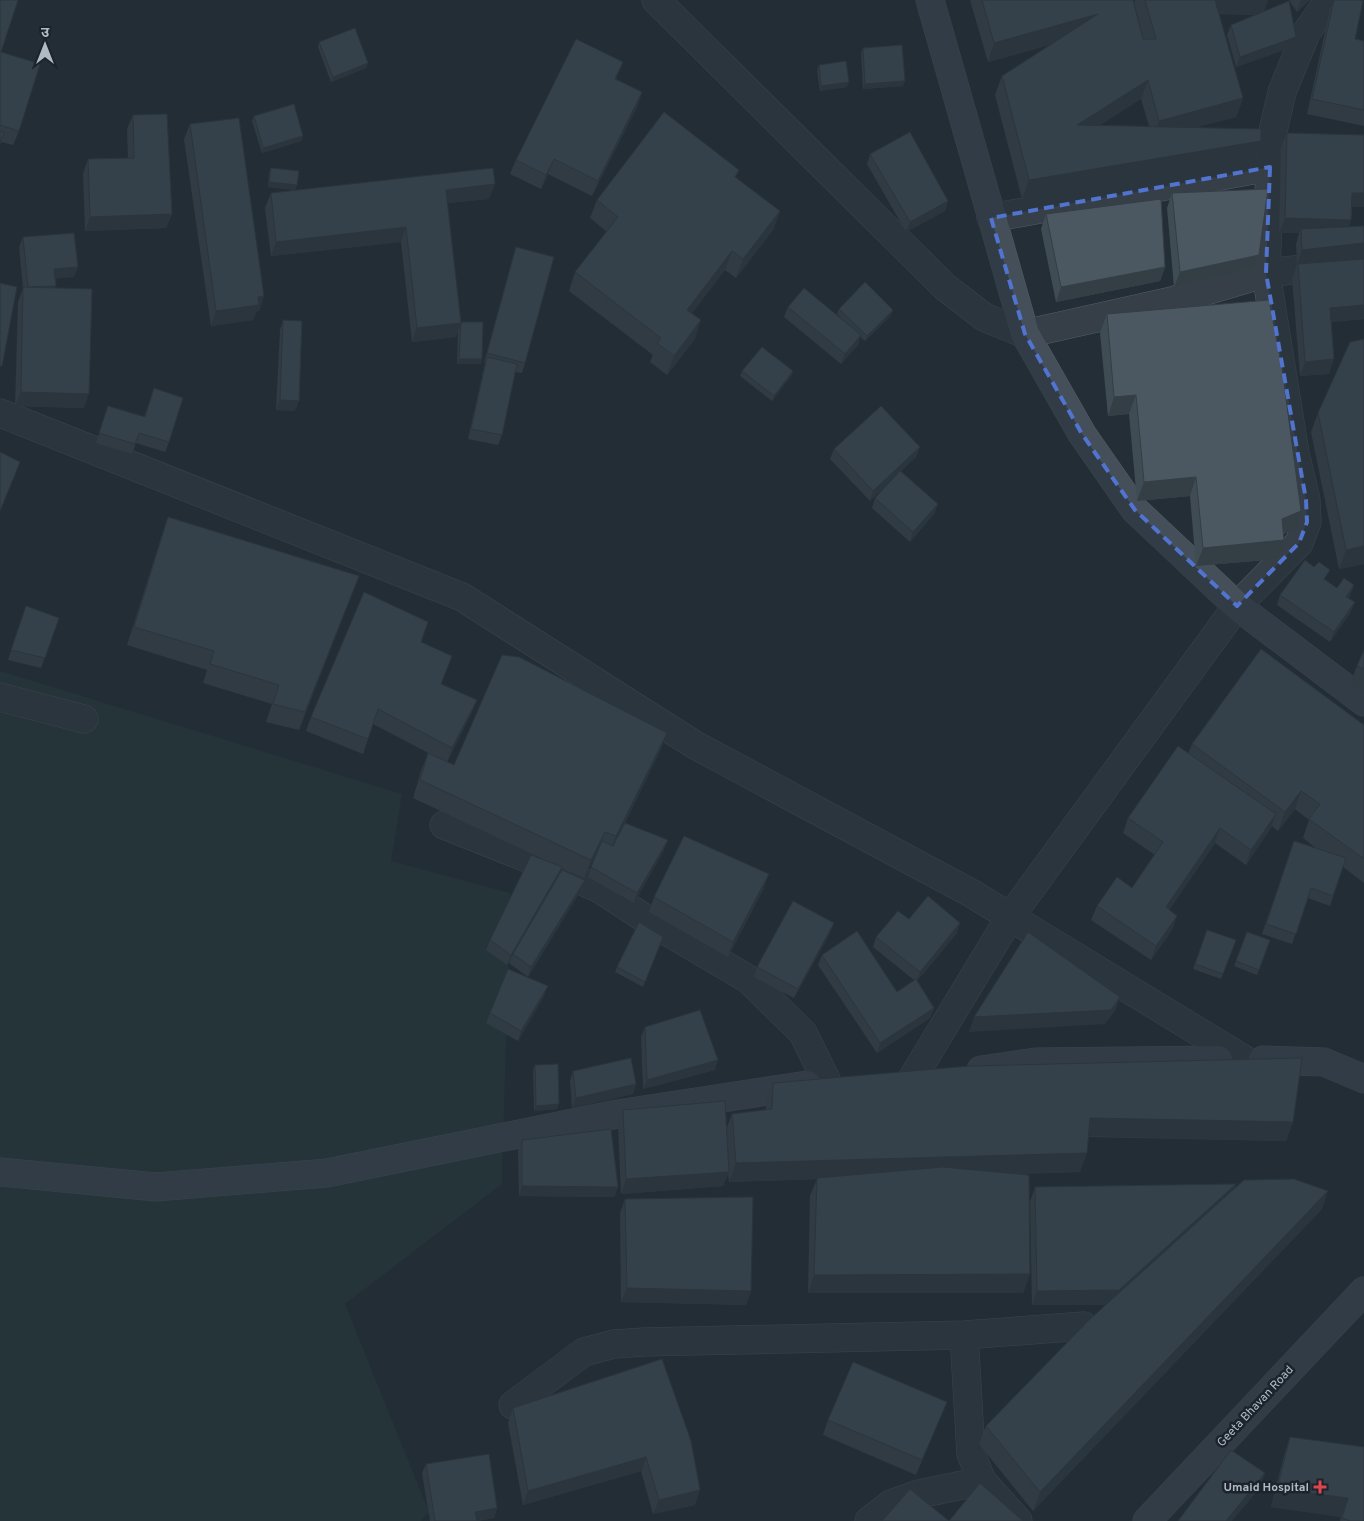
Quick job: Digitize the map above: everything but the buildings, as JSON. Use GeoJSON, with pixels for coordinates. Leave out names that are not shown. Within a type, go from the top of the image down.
{"type":"FeatureCollection","features":[{"type":"Feature","properties":{"kind":"street"},"geometry":{"type":"LineString","coordinates":[[656,0],[945,287],[984,317],[1025,334],[1172,301],[1266,273],[1364,262]]}},
{"type":"Feature","properties":{"kind":"street"},"geometry":{"type":"LineString","coordinates":[[930,0],[1025,334],[1082,434],[1135,510],[1238,606],[1364,702]]}},
{"type":"Feature","properties":{"kind":"street"},"geometry":{"type":"LineString","coordinates":[[912,1079],[1010,917],[1238,606],[1299,543],[1307,522],[1306,500],[1294,453],[1266,273],[1271,140],[1282,92],[1306,33],[1329,0]]}},
{"type":"Feature","properties":{"kind":"street"},"geometry":{"type":"LineString","coordinates":[[991,218],[1270,167]]}},
{"type":"Feature","properties":{"kind":"street"},"geometry":{"type":"LineString","coordinates":[[0,413],[204,496],[462,597],[695,745],[971,893],[1244,1060]]}},
{"type":"Feature","properties":{"kind":"street"},"geometry":{"type":"LineString","coordinates":[[0,697],[84,719]]}},
{"type":"Feature","properties":{"kind":"street"},"geometry":{"type":"LineString","coordinates":[[444,825],[600,889],[646,919],[748,978],[803,1033],[827,1082]]}},
{"type":"Feature","properties":{"kind":"street"},"geometry":{"type":"LineString","coordinates":[[884,1080],[912,1079],[1036,1062],[1244,1060],[1324,1062],[1364,1079]]}},
{"type":"Feature","properties":{"kind":"street"},"geometry":{"type":"LineString","coordinates":[[0,1172],[156,1187],[327,1173],[617,1114],[827,1082],[856,1081]]}},
{"type":"Feature","properties":{"kind":"street","name":"Geeta Bhavan Road"},"geometry":{"type":"LineString","coordinates":[[1147,1521],[1364,1291]]}},
{"type":"Feature","properties":{"kind":"street"},"geometry":{"type":"LineString","coordinates":[[513,1405],[584,1352],[614,1344],[964,1335],[1084,1326]]}},
{"type":"Feature","properties":{"kind":"street"},"geometry":{"type":"LineString","coordinates":[[964,1335],[971,1454],[982,1481],[1018,1521]]}},
{"type":"Feature","properties":{"kind":"street"},"geometry":{"type":"LineString","coordinates":[[869,1521],[891,1504],[919,1494],[982,1481]]}},
{"type":"Feature","properties":{"kind":"highlighted area"},"geometry":{"type":"Polygon","coordinates":[[[1270,167],[1266,273],[1306,500],[1307,522],[1299,543],[1237,606],[1135,510],[1082,434],[1025,334],[991,218],[1270,167]]]}},
{"type":"Feature","properties":{"kind":"green space"},"geometry":{"type":"Polygon","coordinates":[[[0,671],[402,794],[391,861],[510,893],[502,1184],[345,1304],[429,1512],[421,1521],[0,1521],[0,671]]]}},
{"type":"Feature","properties":{"kind":"place","name":"Umaid Hospital"},"geometry":{"type":"Point","coordinates":[1320,1487]}}]}
